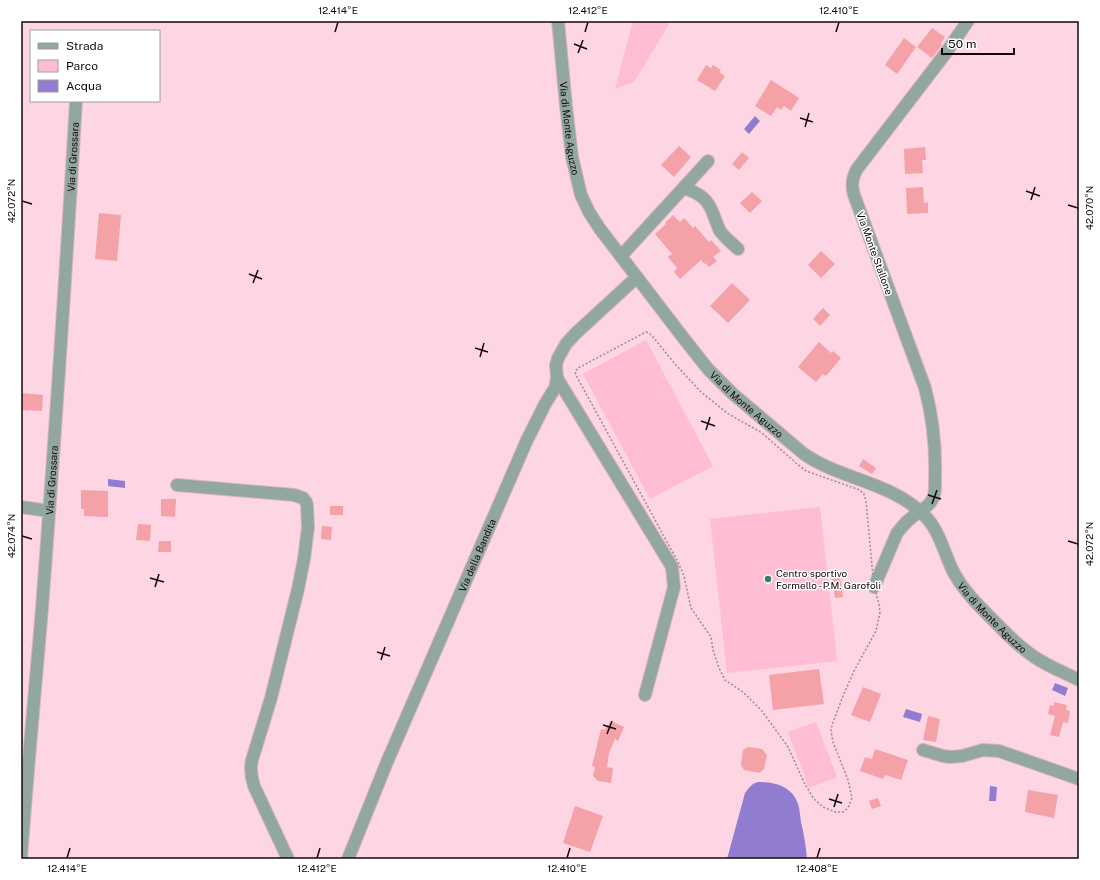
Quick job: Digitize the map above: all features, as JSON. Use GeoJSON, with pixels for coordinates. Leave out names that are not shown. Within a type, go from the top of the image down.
{"type":"FeatureCollection","features":[{"type":"Feature","properties":{"kind":"street","name":"Via di Monte Aguzzo"},"geometry":{"type":"LineString","coordinates":[[558,21],[570,148],[579,189],[593,218],[689,345],[716,378],[808,457],[821,464],[887,490],[907,500],[920,511],[932,524],[954,573],[971,598],[1020,647],[1046,664],[1079,680]]}},
{"type":"Feature","properties":{"kind":"street","name":"Via Monte Stallone"},"geometry":{"type":"LineString","coordinates":[[920,511],[931,502],[935,490],[935,445],[931,412],[918,368],[854,195],[852,180],[857,169],[945,54],[968,21]]}},
{"type":"Feature","properties":{"kind":"street","name":"Via di Grossara"},"geometry":{"type":"LineString","coordinates":[[21,859],[42,611],[58,390],[76,102]]}},
{"type":"Feature","properties":{"kind":"street"},"geometry":{"type":"LineString","coordinates":[[621,256],[708,162]]}},
{"type":"Feature","properties":{"kind":"street"},"geometry":{"type":"LineString","coordinates":[[684,188],[697,193],[704,199],[711,208],[720,230],[738,249]]}},
{"type":"Feature","properties":{"kind":"street","name":"Via della Bandita"},"geometry":{"type":"LineString","coordinates":[[348,859],[390,754],[514,469],[545,404],[555,388],[558,358],[566,344],[575,334],[637,277]]}},
{"type":"Feature","properties":{"kind":"street"},"geometry":{"type":"LineString","coordinates":[[557,378],[672,567],[674,587],[645,695]]}},
{"type":"Feature","properties":{"kind":"street"},"geometry":{"type":"LineString","coordinates":[[177,485],[294,495],[300,496],[306,502],[308,518],[307,538],[301,579],[271,698],[252,760],[251,768],[254,786],[288,859]]}},
{"type":"Feature","properties":{"kind":"street"},"geometry":{"type":"LineString","coordinates":[[21,507],[49,511]]}},
{"type":"Feature","properties":{"kind":"street"},"geometry":{"type":"LineString","coordinates":[[874,587],[896,534],[920,511]]}},
{"type":"Feature","properties":{"kind":"street"},"geometry":{"type":"LineString","coordinates":[[923,750],[950,757],[962,756],[983,750],[999,751],[1079,778]]}},
{"type":"Feature","properties":{"kind":"path"},"geometry":{"type":"LineString","coordinates":[[646,332],[649,333],[701,392],[727,413],[762,433],[806,471],[860,490],[864,494],[866,501],[874,587],[880,612],[876,631],[854,671],[832,725],[831,737],[848,780],[852,798],[848,808],[843,812],[835,812],[823,807],[813,798],[788,747],[762,710],[743,692],[725,680],[719,668],[711,637],[691,608],[684,576],[678,562],[575,372],[578,368],[585,364],[646,332]]}},
{"type":"Feature","properties":{"kind":"green space"},"geometry":{"type":"Polygon","coordinates":[[[633,21],[671,21],[634,82],[615,89],[633,21]]]}},
{"type":"Feature","properties":{"kind":"green space"},"geometry":{"type":"Polygon","coordinates":[[[646,340],[713,466],[650,499],[583,374],[646,340]]]}},
{"type":"Feature","properties":{"kind":"green space"},"geometry":{"type":"Polygon","coordinates":[[[820,507],[837,661],[727,673],[710,519],[820,507]]]}},
{"type":"Feature","properties":{"kind":"green space"},"geometry":{"type":"Polygon","coordinates":[[[816,722],[837,777],[809,788],[788,732],[816,722]]]}},
{"type":"Feature","properties":{"kind":"water"},"geometry":{"type":"Polygon","coordinates":[[[755,116],[760,121],[749,134],[744,129],[755,116]]]}},
{"type":"Feature","properties":{"kind":"water"},"geometry":{"type":"Polygon","coordinates":[[[108,479],[125,481],[125,488],[108,486],[108,479]]]}},
{"type":"Feature","properties":{"kind":"water"},"geometry":{"type":"Polygon","coordinates":[[[1055,683],[1068,688],[1065,696],[1052,690],[1055,683]]]}},
{"type":"Feature","properties":{"kind":"water"},"geometry":{"type":"Polygon","coordinates":[[[906,709],[922,714],[920,722],[903,717],[906,709]]]}},
{"type":"Feature","properties":{"kind":"water"},"geometry":{"type":"Polygon","coordinates":[[[758,782],[782,786],[795,798],[799,808],[807,859],[727,859],[745,793],[752,785],[758,782]]]}},
{"type":"Feature","properties":{"kind":"water"},"geometry":{"type":"Polygon","coordinates":[[[990,786],[997,787],[996,801],[989,801],[990,786]]]}},
{"type":"Feature","properties":{"kind":"building"},"geometry":{"type":"Polygon","coordinates":[[[932,28],[945,37],[941,43],[942,45],[932,58],[917,47],[932,28]]]}},
{"type":"Feature","properties":{"kind":"building"},"geometry":{"type":"Polygon","coordinates":[[[904,38],[916,47],[897,74],[885,65],[904,38]]]}},
{"type":"Feature","properties":{"kind":"building"},"geometry":{"type":"Polygon","coordinates":[[[706,65],[711,68],[713,65],[721,70],[719,72],[725,76],[715,91],[697,80],[706,65]]]}},
{"type":"Feature","properties":{"kind":"building"},"geometry":{"type":"Polygon","coordinates":[[[771,80],[799,98],[791,111],[784,106],[781,110],[777,107],[771,116],[755,106],[771,80]]]}},
{"type":"Feature","properties":{"kind":"building"},"geometry":{"type":"Polygon","coordinates":[[[679,146],[691,157],[674,177],[661,165],[679,146]]]}},
{"type":"Feature","properties":{"kind":"building"},"geometry":{"type":"Polygon","coordinates":[[[925,147],[926,160],[922,160],[923,173],[905,174],[904,149],[925,147]]]}},
{"type":"Feature","properties":{"kind":"building"},"geometry":{"type":"Polygon","coordinates":[[[742,152],[749,158],[739,170],[732,164],[742,152]]]}},
{"type":"Feature","properties":{"kind":"building"},"geometry":{"type":"Polygon","coordinates":[[[923,187],[924,203],[928,202],[928,213],[907,214],[906,188],[923,187]]]}},
{"type":"Feature","properties":{"kind":"building"},"geometry":{"type":"Polygon","coordinates":[[[752,192],[762,201],[750,213],[740,203],[752,192]]]}},
{"type":"Feature","properties":{"kind":"building"},"geometry":{"type":"Polygon","coordinates":[[[99,213],[121,215],[117,261],[95,259],[99,213]]]}},
{"type":"Feature","properties":{"kind":"building"},"geometry":{"type":"Polygon","coordinates":[[[673,215],[680,222],[684,218],[693,228],[695,226],[709,242],[711,240],[721,251],[713,257],[717,261],[709,267],[701,260],[680,279],[674,272],[677,268],[668,257],[672,254],[655,234],[673,215]]]}},
{"type":"Feature","properties":{"kind":"building"},"geometry":{"type":"Polygon","coordinates":[[[821,251],[835,264],[821,278],[808,265],[821,251]]]}},
{"type":"Feature","properties":{"kind":"building"},"geometry":{"type":"Polygon","coordinates":[[[732,283],[750,300],[728,323],[710,306],[732,283]]]}},
{"type":"Feature","properties":{"kind":"building"},"geometry":{"type":"Polygon","coordinates":[[[823,308],[830,315],[820,326],[813,319],[823,308]]]}},
{"type":"Feature","properties":{"kind":"building"},"geometry":{"type":"Polygon","coordinates":[[[819,342],[831,353],[833,351],[841,358],[826,376],[823,374],[816,382],[798,367],[819,342]]]}},
{"type":"Feature","properties":{"kind":"building"},"geometry":{"type":"Polygon","coordinates":[[[21,393],[43,395],[42,411],[21,410],[21,393]]]}},
{"type":"Feature","properties":{"kind":"building"},"geometry":{"type":"Polygon","coordinates":[[[863,459],[876,468],[872,474],[859,466],[863,459]]]}},
{"type":"Feature","properties":{"kind":"building"},"geometry":{"type":"Polygon","coordinates":[[[81,490],[108,491],[108,517],[84,516],[84,509],[81,509],[81,490]]]}},
{"type":"Feature","properties":{"kind":"building"},"geometry":{"type":"Polygon","coordinates":[[[161,499],[176,499],[175,517],[161,516],[161,499]]]}},
{"type":"Feature","properties":{"kind":"building"},"geometry":{"type":"Polygon","coordinates":[[[330,506],[343,506],[343,515],[330,515],[330,506]]]}},
{"type":"Feature","properties":{"kind":"building"},"geometry":{"type":"Polygon","coordinates":[[[138,524],[151,525],[150,541],[136,540],[138,524]]]}},
{"type":"Feature","properties":{"kind":"building"},"geometry":{"type":"Polygon","coordinates":[[[322,526],[332,527],[331,540],[321,539],[322,526]]]}},
{"type":"Feature","properties":{"kind":"building"},"geometry":{"type":"Polygon","coordinates":[[[159,541],[171,541],[171,552],[158,552],[159,541]]]}},
{"type":"Feature","properties":{"kind":"building"},"geometry":{"type":"Polygon","coordinates":[[[839,571],[843,597],[835,598],[831,572],[839,571]]]}},
{"type":"Feature","properties":{"kind":"building"},"geometry":{"type":"Polygon","coordinates":[[[819,669],[824,704],[773,710],[769,675],[819,669]]]}},
{"type":"Feature","properties":{"kind":"building"},"geometry":{"type":"Polygon","coordinates":[[[863,687],[881,694],[870,722],[851,715],[863,687]]]}},
{"type":"Feature","properties":{"kind":"building"},"geometry":{"type":"Polygon","coordinates":[[[1054,702],[1067,705],[1066,710],[1070,711],[1068,723],[1063,722],[1059,737],[1050,735],[1055,716],[1048,714],[1050,705],[1054,706],[1054,702]]]}},
{"type":"Feature","properties":{"kind":"building"},"geometry":{"type":"Polygon","coordinates":[[[928,716],[940,719],[936,742],[923,740],[928,716]]]}},
{"type":"Feature","properties":{"kind":"building"},"geometry":{"type":"Polygon","coordinates":[[[611,721],[624,727],[618,741],[615,739],[609,753],[607,767],[613,768],[611,783],[598,781],[593,776],[595,767],[592,766],[601,729],[604,730],[611,721]]]}},
{"type":"Feature","properties":{"kind":"building"},"geometry":{"type":"Polygon","coordinates":[[[748,747],[762,749],[767,755],[764,769],[759,773],[744,770],[741,765],[743,750],[748,747]]]}},
{"type":"Feature","properties":{"kind":"building"},"geometry":{"type":"Polygon","coordinates":[[[875,749],[908,760],[901,780],[885,775],[883,779],[860,771],[865,757],[872,759],[875,749]]]}},
{"type":"Feature","properties":{"kind":"building"},"geometry":{"type":"Polygon","coordinates":[[[1028,790],[1058,795],[1054,818],[1025,812],[1028,790]]]}},
{"type":"Feature","properties":{"kind":"building"},"geometry":{"type":"Polygon","coordinates":[[[878,798],[881,806],[872,809],[869,801],[878,798]]]}},
{"type":"Feature","properties":{"kind":"building"},"geometry":{"type":"Polygon","coordinates":[[[575,806],[603,816],[590,852],[563,843],[575,806]]]}},
{"type":"Feature","properties":{"kind":"place","name":"Centro sportivo Formello - P.M. Garofoli"},"geometry":{"type":"Point","coordinates":[768,579]}}]}
